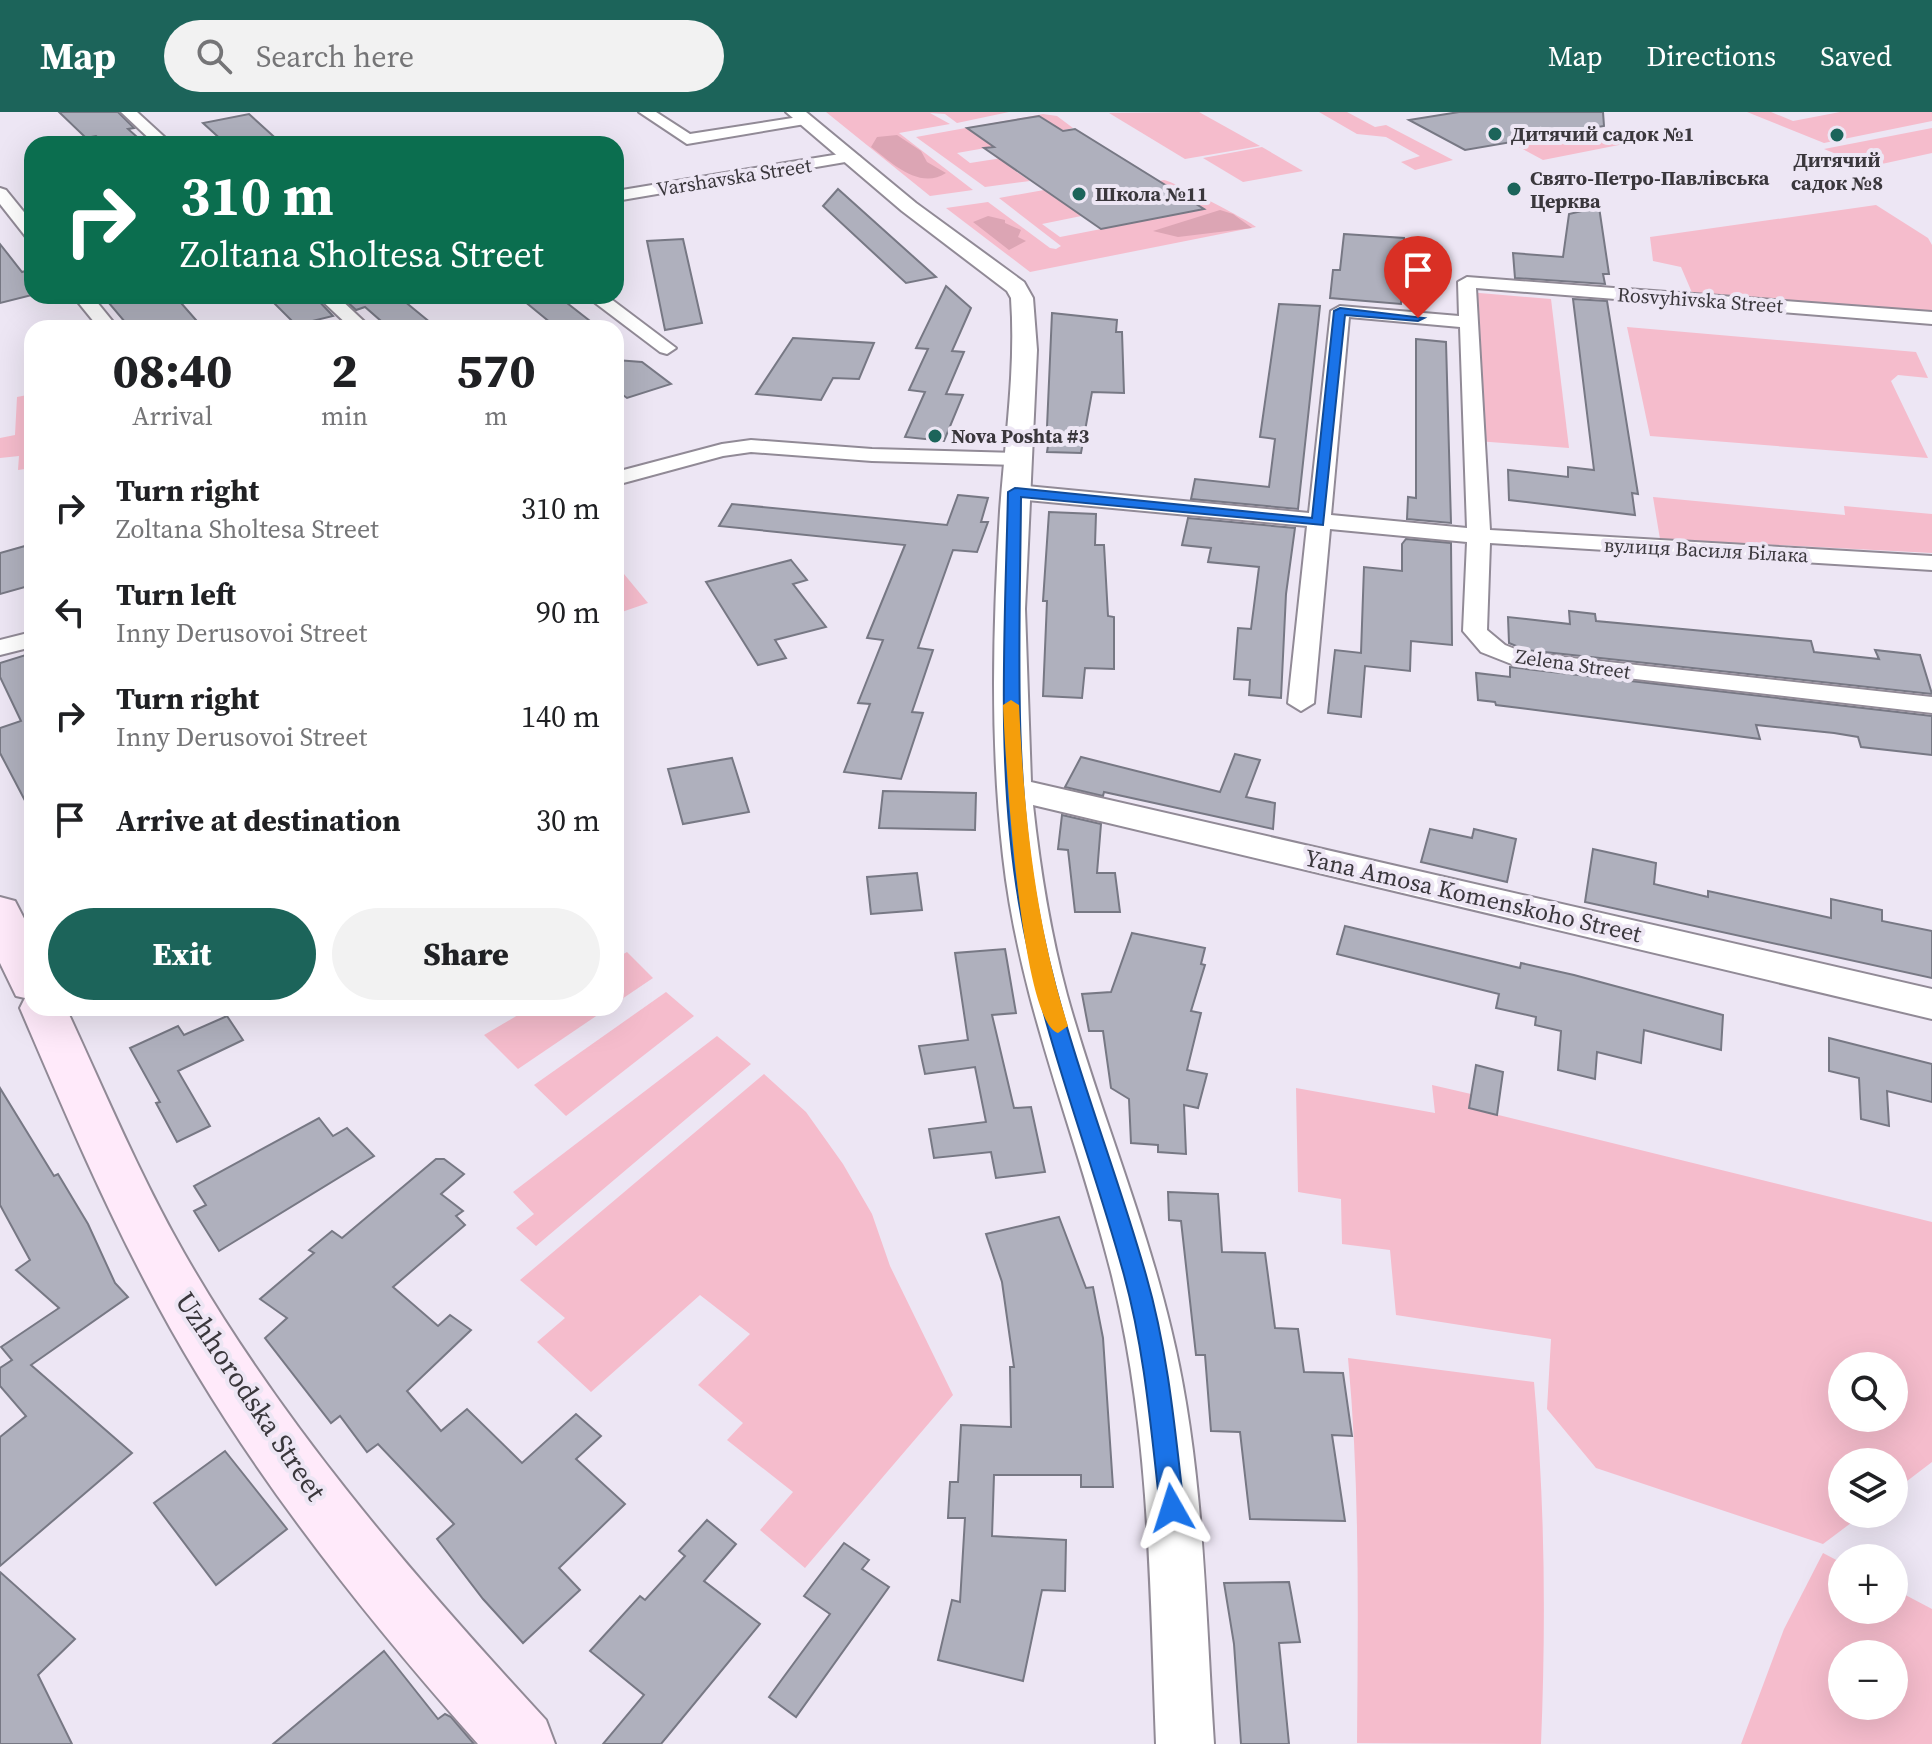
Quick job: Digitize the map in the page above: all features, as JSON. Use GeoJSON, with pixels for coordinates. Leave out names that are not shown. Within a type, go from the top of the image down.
{"type":"FeatureCollection","features":[{"type":"Feature","properties":{"kind":"main road"},"geometry":{"type":"LineString","coordinates":[[0,912],[24,966]]}},
{"type":"Feature","properties":{"kind":"main road","name":"Uzhhorodska Street"},"geometry":{"type":"LineString","coordinates":[[47,1016],[127,1197],[181,1294],[244,1394],[369,1563],[469,1686],[522,1744]]}},
{"type":"Feature","properties":{"kind":"street"},"geometry":{"type":"LineString","coordinates":[[128,112],[155,136]]}},
{"type":"Feature","properties":{"kind":"street"},"geometry":{"type":"LineString","coordinates":[[646,112],[687,139],[800,116]]}},
{"type":"Feature","properties":{"kind":"street","name":"Varshavska Street"},"geometry":{"type":"LineString","coordinates":[[800,116],[909,207],[1016,287],[1022,298],[1011,564],[1014,789],[1027,901],[1042,973],[1136,1277],[1158,1376],[1172,1508],[1185,1744]]}},
{"type":"Feature","properties":{"kind":"street","name":"Varshavska Street"},"geometry":{"type":"LineString","coordinates":[[624,195],[852,157]]}},
{"type":"Feature","properties":{"kind":"street"},"geometry":{"type":"LineString","coordinates":[[6,197],[24,222]]}},
{"type":"Feature","properties":{"kind":"street","name":"Rosvyhivska Street"},"geometry":{"type":"LineString","coordinates":[[1467,282],[1932,318]]}},
{"type":"Feature","properties":{"kind":"street","name":"Zelena Street"},"geometry":{"type":"LineString","coordinates":[[1467,282],[1479,536],[1475,631],[1483,643],[1499,653],[1523,660],[1932,705]]}},
{"type":"Feature","properties":{"kind":"street"},"geometry":{"type":"LineString","coordinates":[[89,304],[102,320]]}},
{"type":"Feature","properties":{"kind":"street"},"geometry":{"type":"LineString","coordinates":[[335,304],[353,320]]}},
{"type":"Feature","properties":{"kind":"street"},"geometry":{"type":"LineString","coordinates":[[606,304],[667,348]]}},
{"type":"Feature","properties":{"kind":"street"},"geometry":{"type":"LineString","coordinates":[[1301,703],[1340,311],[1470,322]]}},
{"type":"Feature","properties":{"kind":"street","name":"вулиця Василя Білака"},"geometry":{"type":"LineString","coordinates":[[624,477],[722,450],[751,446],[872,455],[1318,522],[1479,536],[1932,563]]}},
{"type":"Feature","properties":{"kind":"street"},"geometry":{"type":"LineString","coordinates":[[0,648],[24,641]]}},
{"type":"Feature","properties":{"kind":"street","name":"Yana Amosa Komenskoho Street"},"geometry":{"type":"LineString","coordinates":[[1014,789],[1932,1004]]}},
{"type":"Feature","properties":{"kind":"shaded area"},"geometry":{"type":"Polygon","coordinates":[[[826,112],[1009,112],[957,123],[945,114],[930,113],[950,124],[899,133],[973,190],[930,196],[826,112]]]}},
{"type":"Feature","properties":{"kind":"shaded area"},"geometry":{"type":"Polygon","coordinates":[[[1199,112],[1260,146],[1185,159],[1109,113],[1199,112]]]}},
{"type":"Feature","properties":{"kind":"shaded area"},"geometry":{"type":"Polygon","coordinates":[[[1319,112],[1347,112],[1375,127],[1386,125],[1453,160],[1415,170],[1401,162],[1420,156],[1386,137],[1357,134],[1319,112]]]}},
{"type":"Feature","properties":{"kind":"shaded area","name":"Дитячий садок №8"},"geometry":{"type":"Polygon","coordinates":[[[1747,112],[1771,112],[1793,121],[1840,112],[1932,112],[1932,121],[1824,143],[1747,112]]]}},
{"type":"Feature","properties":{"kind":"shaded area"},"geometry":{"type":"Polygon","coordinates":[[[1043,114],[1057,116],[1073,128],[1039,135],[1052,125],[1039,116],[968,128],[1008,144],[957,153],[970,163],[1021,155],[1035,165],[1014,170],[1030,181],[985,187],[916,137],[1043,114]]]}},
{"type":"Feature","properties":{"kind":"shaded area"},"geometry":{"type":"Polygon","coordinates":[[[1932,128],[1932,153],[1868,167],[1824,149],[1932,128]]]}},
{"type":"Feature","properties":{"kind":"shaded area"},"geometry":{"type":"Polygon","coordinates":[[[1597,132],[1624,144],[1543,160],[1519,147],[1597,132]]]}},
{"type":"Feature","properties":{"kind":"shaded area"},"geometry":{"type":"Polygon","coordinates":[[[897,135],[921,151],[927,162],[946,173],[936,178],[915,176],[871,147],[877,137],[897,135]]]}},
{"type":"Feature","properties":{"kind":"shaded area"},"geometry":{"type":"Polygon","coordinates":[[[1262,147],[1303,171],[1243,182],[1203,158],[1262,147]]]}},
{"type":"Feature","properties":{"kind":"shaded area"},"geometry":{"type":"Polygon","coordinates":[[[1164,180],[1256,227],[1030,272],[946,208],[988,202],[1050,248],[1056,249],[1061,246],[999,198],[1044,190],[1058,200],[1078,196],[1101,212],[1042,224],[1060,237],[1194,211],[1090,194],[1164,180]]]}},
{"type":"Feature","properties":{"kind":"shaded area"},"geometry":{"type":"Polygon","coordinates":[[[1876,205],[1928,238],[1932,245],[1932,315],[1693,295],[1681,267],[1653,261],[1650,237],[1876,205]]]}},
{"type":"Feature","properties":{"kind":"shaded area"},"geometry":{"type":"Polygon","coordinates":[[[1220,210],[1233,214],[1252,228],[1178,237],[1153,231],[1220,210]]]}},
{"type":"Feature","properties":{"kind":"shaded area"},"geometry":{"type":"Polygon","coordinates":[[[988,216],[1005,220],[1005,223],[1021,230],[1018,237],[1026,241],[1009,250],[973,222],[988,216]]]}},
{"type":"Feature","properties":{"kind":"shaded area"},"geometry":{"type":"Polygon","coordinates":[[[1468,292],[1551,299],[1569,448],[1477,441],[1468,292]]]}},
{"type":"Feature","properties":{"kind":"shaded area"},"geometry":{"type":"Polygon","coordinates":[[[1627,327],[1916,352],[1928,378],[1898,375],[1891,381],[1928,458],[1650,436],[1627,327]]]}},
{"type":"Feature","properties":{"kind":"shaded area"},"geometry":{"type":"Polygon","coordinates":[[[24,396],[24,469],[18,470],[19,456],[0,458],[0,438],[15,435],[17,397],[24,396]]]}},
{"type":"Feature","properties":{"kind":"shaded area"},"geometry":{"type":"Polygon","coordinates":[[[1653,497],[1845,515],[1844,506],[1932,514],[1932,553],[1660,539],[1653,497]]]}},
{"type":"Feature","properties":{"kind":"shaded area"},"geometry":{"type":"Polygon","coordinates":[[[624,574],[648,603],[624,611],[624,574]]]}},
{"type":"Feature","properties":{"kind":"shaded area"},"geometry":{"type":"Polygon","coordinates":[[[627,952],[653,978],[624,998],[624,954],[627,952]]]}},
{"type":"Feature","properties":{"kind":"shaded area"},"geometry":{"type":"Polygon","coordinates":[[[666,992],[694,1016],[566,1116],[534,1085],[666,992]]]}},
{"type":"Feature","properties":{"kind":"shaded area"},"geometry":{"type":"Polygon","coordinates":[[[516,1016],[596,1016],[518,1069],[484,1035],[516,1016]]]}},
{"type":"Feature","properties":{"kind":"shaded area"},"geometry":{"type":"Polygon","coordinates":[[[717,1036],[751,1064],[536,1246],[516,1228],[534,1214],[513,1192],[717,1036]]]}},
{"type":"Feature","properties":{"kind":"shaded area"},"geometry":{"type":"Polygon","coordinates":[[[764,1074],[806,1112],[843,1164],[872,1214],[890,1266],[953,1395],[805,1568],[760,1530],[793,1492],[727,1440],[743,1423],[698,1385],[750,1334],[700,1295],[591,1392],[537,1342],[565,1318],[520,1280],[764,1074]]]}},
{"type":"Feature","properties":{"kind":"shaded area"},"geometry":{"type":"Polygon","coordinates":[[[1432,1085],[1471,1094],[1470,1108],[1932,1222],[1932,1462],[1908,1480],[1908,1448],[1828,1448],[1828,1528],[1844,1528],[1823,1544],[1596,1468],[1547,1409],[1551,1339],[1396,1315],[1390,1250],[1342,1244],[1341,1199],[1298,1192],[1296,1088],[1435,1113],[1432,1085]]]}},
{"type":"Feature","properties":{"kind":"shaded area"},"geometry":{"type":"Polygon","coordinates":[[[1348,1358],[1534,1382],[1544,1563],[1541,1744],[1357,1743],[1356,1502],[1348,1358]]]}},
{"type":"Feature","properties":{"kind":"shaded area"},"geometry":{"type":"Polygon","coordinates":[[[1823,1553],[1828,1556],[1828,1624],[1908,1624],[1908,1596],[1932,1609],[1932,1744],[1741,1744],[1784,1629],[1823,1553]]]}},
{"type":"Feature","properties":{"kind":"building"},"geometry":{"type":"Polygon","coordinates":[[[59,112],[118,112],[134,128],[128,129],[136,136],[96,136],[84,136],[59,112]]]}},
{"type":"Feature","properties":{"kind":"building"},"geometry":{"type":"Polygon","coordinates":[[[1459,112],[1603,112],[1604,126],[1465,150],[1409,120],[1459,112]]]}},
{"type":"Feature","properties":{"kind":"building"},"geometry":{"type":"Polygon","coordinates":[[[249,114],[273,136],[217,136],[203,123],[249,114]]]}},
{"type":"Feature","properties":{"kind":"building"},"geometry":{"type":"Polygon","coordinates":[[[1039,116],[1063,131],[1075,129],[1204,209],[1101,229],[984,148],[994,147],[967,128],[1039,116]]]}},
{"type":"Feature","properties":{"kind":"building"},"geometry":{"type":"Polygon","coordinates":[[[838,189],[936,277],[906,283],[823,206],[838,189]]]}},
{"type":"Feature","properties":{"kind":"building"},"geometry":{"type":"Polygon","coordinates":[[[1599,207],[1609,274],[1603,274],[1605,284],[1515,278],[1513,253],[1563,257],[1569,214],[1599,207]]]}},
{"type":"Feature","properties":{"kind":"building"},"geometry":{"type":"Polygon","coordinates":[[[1344,234],[1404,238],[1401,304],[1330,298],[1333,270],[1340,270],[1344,234]]]}},
{"type":"Feature","properties":{"kind":"building"},"geometry":{"type":"Polygon","coordinates":[[[683,239],[702,323],[665,330],[647,241],[683,239]]]}},
{"type":"Feature","properties":{"kind":"building"},"geometry":{"type":"Polygon","coordinates":[[[0,244],[24,271],[24,297],[0,303],[0,244]]]}},
{"type":"Feature","properties":{"kind":"building"},"geometry":{"type":"Polygon","coordinates":[[[946,286],[971,308],[952,351],[964,352],[946,394],[963,395],[944,441],[905,437],[925,392],[909,390],[928,349],[916,348],[946,286]]]}},
{"type":"Feature","properties":{"kind":"building"},"geometry":{"type":"Polygon","coordinates":[[[1573,299],[1607,301],[1638,494],[1632,493],[1635,515],[1509,500],[1508,470],[1568,477],[1568,467],[1594,470],[1573,299]]]}},
{"type":"Feature","properties":{"kind":"building"},"geometry":{"type":"Polygon","coordinates":[[[110,304],[182,304],[196,320],[123,320],[110,304]]]}},
{"type":"Feature","properties":{"kind":"building"},"geometry":{"type":"Polygon","coordinates":[[[275,304],[322,304],[333,316],[317,320],[291,320],[275,304]]]}},
{"type":"Feature","properties":{"kind":"building"},"geometry":{"type":"Polygon","coordinates":[[[350,304],[408,304],[427,320],[380,320],[365,307],[356,310],[350,304]]]}},
{"type":"Feature","properties":{"kind":"building"},"geometry":{"type":"Polygon","coordinates":[[[528,304],[568,304],[589,320],[547,320],[528,304]]]}},
{"type":"Feature","properties":{"kind":"building"},"geometry":{"type":"Polygon","coordinates":[[[1279,304],[1320,306],[1298,509],[1191,499],[1195,479],[1269,487],[1275,439],[1260,437],[1279,304]]]}},
{"type":"Feature","properties":{"kind":"building"},"geometry":{"type":"Polygon","coordinates":[[[1052,313],[1117,320],[1116,332],[1122,332],[1124,393],[1092,392],[1081,453],[1047,452],[1051,427],[1047,427],[1052,313]]]}},
{"type":"Feature","properties":{"kind":"building"},"geometry":{"type":"Polygon","coordinates":[[[793,338],[874,343],[859,379],[833,378],[821,400],[756,394],[793,338]]]}},
{"type":"Feature","properties":{"kind":"building"},"geometry":{"type":"Polygon","coordinates":[[[1416,339],[1446,342],[1451,523],[1407,519],[1408,497],[1416,498],[1416,339]]]}},
{"type":"Feature","properties":{"kind":"building"},"geometry":{"type":"Polygon","coordinates":[[[624,361],[642,362],[671,384],[627,398],[624,396],[624,361]]]}},
{"type":"Feature","properties":{"kind":"building"},"geometry":{"type":"Polygon","coordinates":[[[958,495],[988,498],[981,522],[988,522],[977,552],[953,550],[918,648],[933,650],[912,712],[923,713],[901,779],[844,772],[870,704],[858,703],[883,640],[867,638],[905,545],[719,526],[732,504],[947,525],[958,495]]]}},
{"type":"Feature","properties":{"kind":"building"},"geometry":{"type":"Polygon","coordinates":[[[1049,512],[1096,514],[1095,545],[1104,545],[1108,616],[1114,617],[1114,669],[1085,668],[1082,698],[1043,696],[1047,601],[1043,601],[1049,512]]]}},
{"type":"Feature","properties":{"kind":"building"},"geometry":{"type":"Polygon","coordinates":[[[1188,518],[1295,528],[1286,594],[1281,698],[1249,695],[1250,680],[1234,679],[1238,628],[1251,629],[1259,567],[1208,562],[1211,548],[1182,545],[1188,518]]]}},
{"type":"Feature","properties":{"kind":"building"},"geometry":{"type":"Polygon","coordinates":[[[1406,539],[1451,543],[1452,645],[1411,641],[1410,671],[1365,666],[1361,717],[1328,713],[1335,650],[1361,653],[1364,567],[1402,571],[1402,544],[1406,539]]]}},
{"type":"Feature","properties":{"kind":"building"},"geometry":{"type":"Polygon","coordinates":[[[24,546],[24,587],[0,594],[0,553],[24,546]]]}},
{"type":"Feature","properties":{"kind":"building"},"geometry":{"type":"Polygon","coordinates":[[[791,560],[807,580],[793,584],[826,627],[775,640],[786,658],[758,665],[706,582],[791,560]]]}},
{"type":"Feature","properties":{"kind":"building"},"geometry":{"type":"Polygon","coordinates":[[[1569,611],[1595,614],[1596,621],[1811,641],[1814,652],[1879,659],[1875,650],[1920,655],[1932,694],[1526,650],[1509,643],[1508,617],[1570,624],[1569,611]]]}},
{"type":"Feature","properties":{"kind":"building"},"geometry":{"type":"Polygon","coordinates":[[[24,656],[24,799],[0,753],[0,728],[21,721],[0,677],[0,663],[24,656]]]}},
{"type":"Feature","properties":{"kind":"building"},"geometry":{"type":"Polygon","coordinates":[[[1510,667],[1932,716],[1932,755],[1861,747],[1858,737],[1834,733],[1756,725],[1760,739],[1496,705],[1495,702],[1478,700],[1476,673],[1510,677],[1510,667]]]}},
{"type":"Feature","properties":{"kind":"building"},"geometry":{"type":"Polygon","coordinates":[[[1235,754],[1260,760],[1246,797],[1275,803],[1273,829],[1104,792],[1103,796],[1065,787],[1081,757],[1220,792],[1235,754]]]}},
{"type":"Feature","properties":{"kind":"building"},"geometry":{"type":"Polygon","coordinates":[[[732,758],[749,812],[683,824],[668,769],[732,758]]]}},
{"type":"Feature","properties":{"kind":"building"},"geometry":{"type":"Polygon","coordinates":[[[883,791],[976,793],[975,830],[879,828],[883,791]]]}},
{"type":"Feature","properties":{"kind":"building"},"geometry":{"type":"Polygon","coordinates":[[[1062,815],[1101,824],[1097,873],[1115,873],[1120,912],[1075,912],[1068,850],[1058,849],[1062,815]]]}},
{"type":"Feature","properties":{"kind":"building"},"geometry":{"type":"Polygon","coordinates":[[[1430,829],[1472,838],[1474,829],[1516,839],[1507,882],[1421,862],[1430,829]]]}},
{"type":"Feature","properties":{"kind":"building"},"geometry":{"type":"Polygon","coordinates":[[[1593,849],[1656,863],[1654,884],[1708,897],[1708,891],[1831,918],[1831,899],[1882,910],[1882,921],[1932,931],[1932,978],[1585,902],[1593,849]]]}},
{"type":"Feature","properties":{"kind":"building"},"geometry":{"type":"Polygon","coordinates":[[[917,873],[922,910],[871,914],[867,877],[917,873]]]}},
{"type":"Feature","properties":{"kind":"building"},"geometry":{"type":"Polygon","coordinates":[[[1345,926],[1520,968],[1521,963],[1574,975],[1723,1015],[1721,1050],[1644,1030],[1641,1063],[1597,1052],[1595,1079],[1558,1070],[1561,1031],[1535,1025],[1536,1017],[1496,1008],[1499,994],[1337,954],[1345,926]]]}},
{"type":"Feature","properties":{"kind":"building"},"geometry":{"type":"Polygon","coordinates":[[[1132,933],[1205,948],[1201,964],[1205,965],[1191,1011],[1201,1013],[1187,1070],[1207,1074],[1198,1108],[1184,1105],[1186,1154],[1158,1152],[1158,1145],[1131,1143],[1129,1099],[1111,1088],[1103,1031],[1089,1031],[1082,994],[1111,992],[1132,933]]]}},
{"type":"Feature","properties":{"kind":"building"},"geometry":{"type":"Polygon","coordinates":[[[1005,949],[1016,1013],[992,1015],[1014,1108],[1031,1107],[1045,1172],[996,1178],[991,1152],[934,1158],[929,1129],[986,1122],[975,1067],[925,1074],[919,1046],[968,1040],[955,953],[1005,949]]]}},
{"type":"Feature","properties":{"kind":"building"},"geometry":{"type":"Polygon","coordinates":[[[227,1016],[243,1040],[178,1071],[210,1126],[177,1142],[156,1103],[160,1102],[130,1048],[178,1026],[184,1035],[227,1016]]]}},
{"type":"Feature","properties":{"kind":"building"},"geometry":{"type":"Polygon","coordinates":[[[1829,1038],[1932,1064],[1932,1102],[1887,1091],[1889,1126],[1861,1119],[1859,1078],[1829,1071],[1829,1038]]]}},
{"type":"Feature","properties":{"kind":"building"},"geometry":{"type":"Polygon","coordinates":[[[1476,1065],[1503,1072],[1497,1115],[1469,1108],[1476,1065]]]}},
{"type":"Feature","properties":{"kind":"building"},"geometry":{"type":"Polygon","coordinates":[[[0,1088],[54,1176],[58,1174],[88,1224],[115,1283],[128,1297],[31,1365],[132,1453],[0,1566],[0,1437],[26,1416],[0,1386],[0,1368],[12,1360],[1,1347],[59,1308],[16,1270],[30,1260],[0,1205],[0,1088]]]}},
{"type":"Feature","properties":{"kind":"building"},"geometry":{"type":"Polygon","coordinates":[[[319,1118],[333,1136],[347,1128],[374,1156],[219,1251],[194,1211],[206,1205],[194,1186],[319,1118]]]}},
{"type":"Feature","properties":{"kind":"building"},"geometry":{"type":"Polygon","coordinates":[[[436,1159],[444,1159],[464,1174],[441,1194],[463,1211],[456,1216],[465,1225],[393,1287],[438,1326],[450,1315],[471,1330],[407,1391],[441,1431],[467,1409],[522,1463],[576,1414],[601,1436],[576,1459],[625,1504],[559,1568],[580,1590],[523,1643],[483,1599],[437,1539],[454,1524],[378,1444],[367,1452],[340,1416],[331,1423],[265,1338],[287,1318],[260,1299],[314,1253],[309,1250],[332,1231],[342,1238],[436,1159]]]}},
{"type":"Feature","properties":{"kind":"building"},"geometry":{"type":"Polygon","coordinates":[[[1168,1192],[1218,1194],[1222,1252],[1265,1253],[1275,1328],[1298,1329],[1304,1372],[1343,1373],[1352,1436],[1332,1435],[1345,1521],[1250,1519],[1240,1432],[1211,1431],[1205,1355],[1196,1355],[1181,1221],[1169,1220],[1168,1192]]]}},
{"type":"Feature","properties":{"kind":"building"},"geometry":{"type":"Polygon","coordinates":[[[1059,1217],[1086,1288],[1093,1287],[1103,1338],[1113,1487],[1081,1487],[1081,1475],[994,1475],[992,1536],[1066,1540],[1065,1591],[1042,1590],[1023,1681],[938,1660],[952,1600],[960,1602],[965,1518],[948,1518],[950,1482],[958,1482],[961,1425],[1011,1427],[1010,1367],[1014,1367],[1002,1282],[986,1234],[1059,1217]]]}},
{"type":"Feature","properties":{"kind":"building"},"geometry":{"type":"Polygon","coordinates":[[[225,1451],[287,1529],[216,1585],[154,1503],[225,1451]]]}},
{"type":"Feature","properties":{"kind":"building"},"geometry":{"type":"Polygon","coordinates":[[[707,1520],[736,1544],[704,1581],[760,1624],[661,1744],[603,1744],[644,1695],[590,1651],[640,1596],[645,1600],[685,1556],[679,1551],[707,1520]]]}},
{"type":"Feature","properties":{"kind":"building"},"geometry":{"type":"Polygon","coordinates":[[[844,1543],[869,1560],[862,1569],[889,1587],[796,1717],[769,1697],[830,1614],[804,1596],[844,1543]]]}},
{"type":"Feature","properties":{"kind":"building"},"geometry":{"type":"Polygon","coordinates":[[[0,1572],[75,1639],[38,1675],[72,1744],[0,1744],[0,1572]]]}},
{"type":"Feature","properties":{"kind":"building"},"geometry":{"type":"Polygon","coordinates":[[[1289,1582],[1300,1642],[1279,1643],[1289,1744],[1241,1744],[1234,1644],[1224,1583],[1289,1582]]]}},
{"type":"Feature","properties":{"kind":"building"},"geometry":{"type":"Polygon","coordinates":[[[384,1651],[438,1719],[445,1714],[451,1717],[474,1744],[273,1744],[384,1651]]]}},
{"type":"Feature","properties":{"kind":"slow traffic"},"geometry":{"type":"LineString","coordinates":[[1011,705],[1014,789],[1027,901],[1042,973],[1058,1026]]}},
{"type":"Feature","properties":{"kind":"place","name":"Дитячий садок №1"},"geometry":{"type":"Point","coordinates":[1495,134]}},
{"type":"Feature","properties":{"kind":"place","name":"Дитячий садок №8"},"geometry":{"type":"Point","coordinates":[1837,135]}},
{"type":"Feature","properties":{"kind":"place","name":"Свято-Петро-Павлівська Церква"},"geometry":{"type":"Point","coordinates":[1514,189]}},
{"type":"Feature","properties":{"kind":"place","name":"Школа №11"},"geometry":{"type":"Point","coordinates":[1079,194]}},
{"type":"Feature","properties":{"kind":"place","name":"Nova Poshta #3"},"geometry":{"type":"Point","coordinates":[935,436]}},
{"type":"Feature","properties":{"kind":"route"},"geometry":{"type":"LineString","coordinates":[[1172,1508],[1158,1376],[1136,1277],[1042,973],[1027,901],[1014,789],[1011,724],[1011,564],[1015,492],[1318,522],[1340,311],[1418,318]]}}]}
